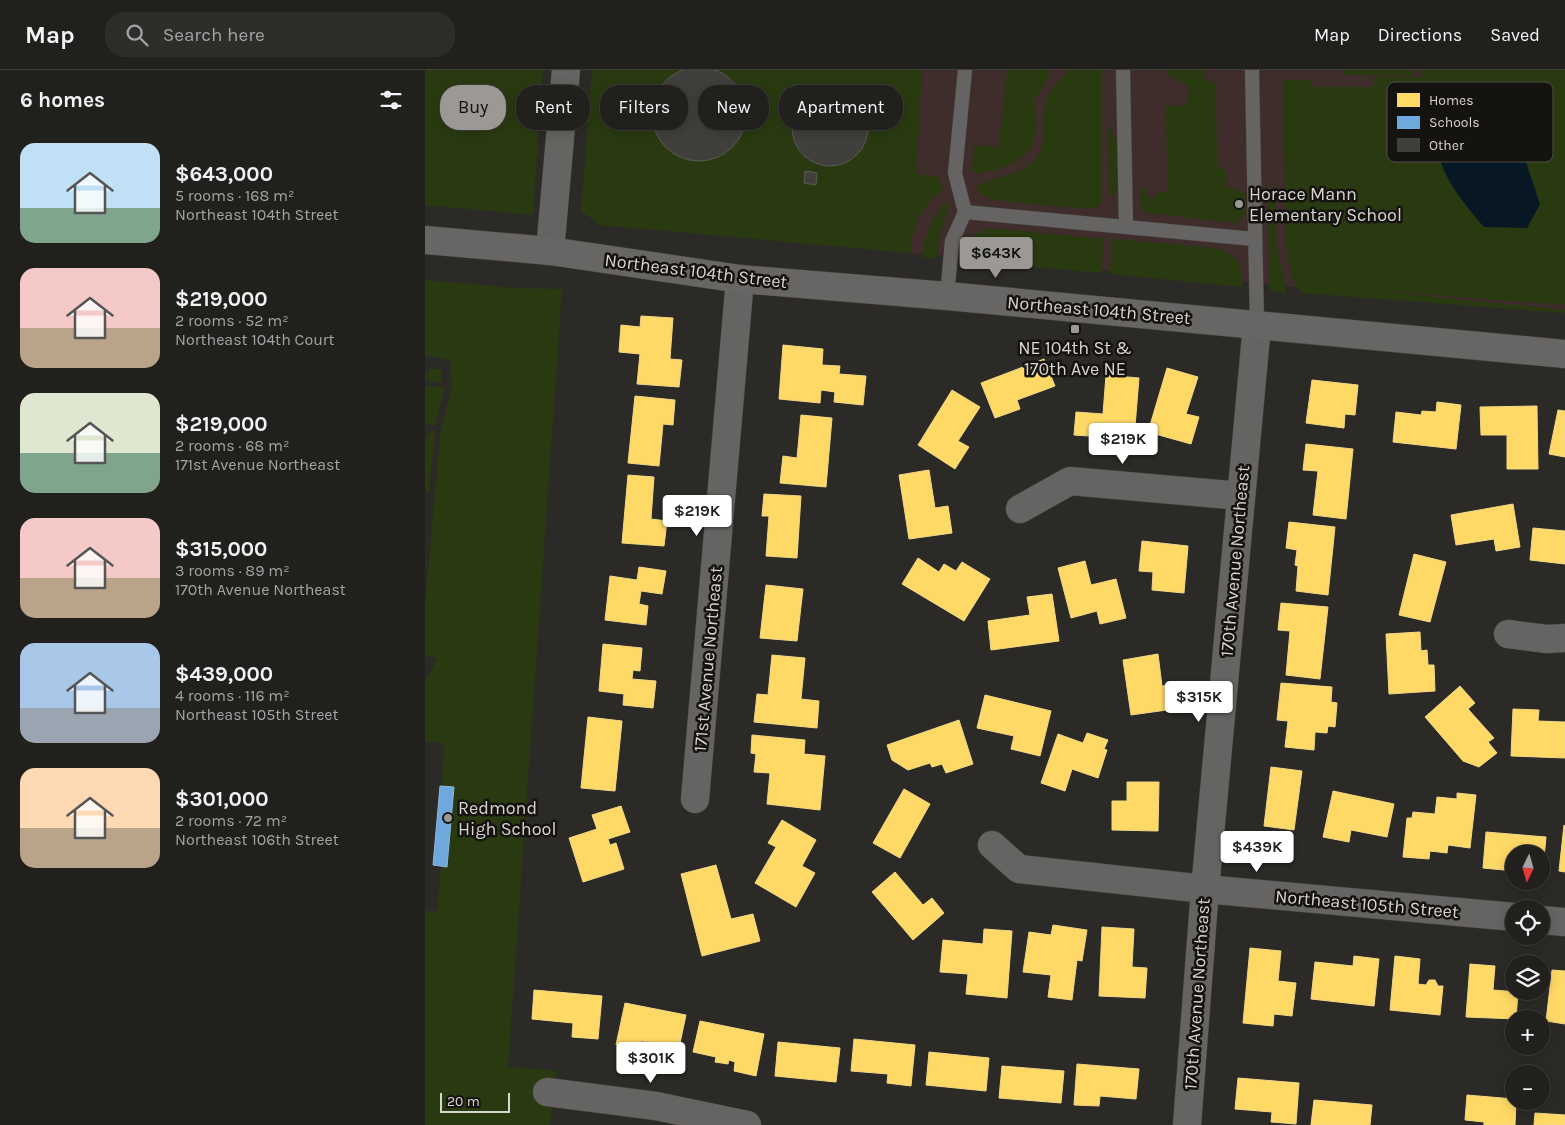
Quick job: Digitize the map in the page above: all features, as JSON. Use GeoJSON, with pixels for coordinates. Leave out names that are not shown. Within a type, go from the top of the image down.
{"type":"FeatureCollection","features":[{"type":"Feature","properties":{"kind":"street"},"geometry":{"type":"LineString","coordinates":[[550,251],[566,70]]}},
{"type":"Feature","properties":{"kind":"street","name":"Northeast 104th Street"},"geometry":{"type":"LineString","coordinates":[[425,240],[550,251],[740,279],[947,296],[1565,354]]}},
{"type":"Feature","properties":{"kind":"street","name":"171st Avenue Northeast"},"geometry":{"type":"LineString","coordinates":[[695,799],[740,279]]}},
{"type":"Feature","properties":{"kind":"street","name":"170th Avenue Northeast"},"geometry":{"type":"LineString","coordinates":[[1187,1125],[1205,889],[1257,325]]}},
{"type":"Feature","properties":{"kind":"street"},"geometry":{"type":"LineString","coordinates":[[1020,509],[1070,481],[1241,496]]}},
{"type":"Feature","properties":{"kind":"street"},"geometry":{"type":"LineString","coordinates":[[1508,634],[1547,639],[1565,638]]}},
{"type":"Feature","properties":{"kind":"street","name":"Northeast 105th Street"},"geometry":{"type":"LineString","coordinates":[[991,845],[1019,869],[1205,889],[1505,916]]}},
{"type":"Feature","properties":{"kind":"street"},"geometry":{"type":"LineString","coordinates":[[1550,921],[1565,922]]}},
{"type":"Feature","properties":{"kind":"street"},"geometry":{"type":"LineString","coordinates":[[547,1092],[656,1116],[747,1125]]}},
{"type":"Feature","properties":{"kind":"lane"},"geometry":{"type":"LineString","coordinates":[[947,296],[952,241],[965,212],[955,172],[965,70]]}},
{"type":"Feature","properties":{"kind":"lane"},"geometry":{"type":"LineString","coordinates":[[1123,70],[1126,226]]}},
{"type":"Feature","properties":{"kind":"lane"},"geometry":{"type":"LineString","coordinates":[[1252,70],[1257,325]]}},
{"type":"Feature","properties":{"kind":"lane"},"geometry":{"type":"LineString","coordinates":[[965,212],[1254,239]]}},
{"type":"Feature","properties":{"kind":"shaded area","name":"Horace Mann Elementary School"},"geometry":{"type":"Polygon","coordinates":[[[922,70],[1565,70],[1565,310],[910,253],[922,70]]]}},
{"type":"Feature","properties":{"kind":"green space"},"geometry":{"type":"Polygon","coordinates":[[[425,70],[543,70],[542,85],[516,85],[516,130],[539,130],[533,215],[425,205],[425,70]]]}},
{"type":"Feature","properties":{"kind":"green space"},"geometry":{"type":"Polygon","coordinates":[[[592,70],[922,70],[916,173],[938,177],[943,190],[935,196],[919,217],[913,234],[910,253],[600,225],[581,211],[587,130],[590,130],[592,70]]]}},
{"type":"Feature","properties":{"kind":"green space"},"geometry":{"type":"Polygon","coordinates":[[[1007,70],[1052,70],[1037,97],[1034,97],[1032,105],[1035,106],[1036,126],[1031,147],[1020,159],[1012,164],[978,174],[972,170],[974,145],[999,147],[1007,70]]]}},
{"type":"Feature","properties":{"kind":"green space"},"geometry":{"type":"Polygon","coordinates":[[[1068,70],[1101,70],[1101,205],[1090,209],[993,200],[979,193],[976,187],[990,180],[1021,170],[1028,166],[1039,154],[1043,140],[1046,100],[1054,86],[1068,70]]]}},
{"type":"Feature","properties":{"kind":"green space"},"geometry":{"type":"Polygon","coordinates":[[[1165,70],[1204,70],[1205,78],[1216,84],[1217,168],[1223,168],[1227,175],[1226,186],[1246,193],[1245,214],[1237,223],[1146,213],[1141,209],[1140,189],[1145,190],[1147,197],[1153,198],[1161,191],[1167,191],[1166,106],[1178,107],[1186,103],[1189,94],[1187,85],[1165,74],[1165,70]]]}},
{"type":"Feature","properties":{"kind":"green space"},"geometry":{"type":"Polygon","coordinates":[[[1344,70],[1413,70],[1413,76],[1344,75],[1344,70]]]}},
{"type":"Feature","properties":{"kind":"green space"},"geometry":{"type":"Polygon","coordinates":[[[1422,70],[1565,70],[1565,305],[1357,289],[1565,310],[1565,313],[1302,293],[1298,289],[1291,272],[1286,248],[1283,80],[1310,80],[1311,87],[1374,87],[1374,77],[1421,77],[1422,70]]]}},
{"type":"Feature","properties":{"kind":"green space"},"geometry":{"type":"Polygon","coordinates":[[[1108,125],[1117,142],[1118,184],[1114,197],[1109,194],[1108,125]]]}},
{"type":"Feature","properties":{"kind":"green space"},"geometry":{"type":"Polygon","coordinates":[[[1275,184],[1277,240],[1285,293],[1270,291],[1268,198],[1275,184]]]}},
{"type":"Feature","properties":{"kind":"green space"},"geometry":{"type":"Polygon","coordinates":[[[947,201],[948,208],[940,234],[936,259],[922,257],[930,227],[947,201]]]}},
{"type":"Feature","properties":{"kind":"green space"},"geometry":{"type":"Polygon","coordinates":[[[990,228],[1103,239],[1102,273],[963,261],[971,239],[983,230],[990,228]]]}},
{"type":"Feature","properties":{"kind":"green space"},"geometry":{"type":"Polygon","coordinates":[[[1112,239],[1215,248],[1229,254],[1238,261],[1242,287],[1110,274],[1112,239]]]}},
{"type":"Feature","properties":{"kind":"green space"},"geometry":{"type":"Polygon","coordinates":[[[425,280],[515,288],[562,289],[508,1067],[557,1071],[550,1125],[425,1125],[425,911],[437,911],[441,866],[447,867],[453,787],[442,786],[444,743],[425,741],[425,682],[438,658],[425,656],[425,606],[441,428],[452,388],[450,360],[425,355],[425,280]]]}},
{"type":"Feature","properties":{"kind":"green space"},"geometry":{"type":"Polygon","coordinates":[[[429,369],[441,369],[442,382],[429,382],[429,378],[425,380],[425,373],[429,374],[429,369]]]}},
{"type":"Feature","properties":{"kind":"green space"},"geometry":{"type":"Polygon","coordinates":[[[425,386],[445,387],[435,426],[426,424],[425,430],[425,386]]]}},
{"type":"Feature","properties":{"kind":"green space"},"geometry":{"type":"Polygon","coordinates":[[[430,431],[435,431],[429,492],[425,492],[425,442],[430,431]]]}},
{"type":"Feature","properties":{"kind":"water"},"geometry":{"type":"Polygon","coordinates":[[[1441,162],[1526,162],[1540,204],[1527,228],[1484,227],[1457,193],[1441,162]]]}},
{"type":"Feature","properties":{"kind":"building: Homes"},"geometry":{"type":"Polygon","coordinates":[[[641,316],[673,318],[670,359],[682,360],[679,387],[637,384],[640,354],[619,352],[621,325],[640,327],[641,316]]]}},
{"type":"Feature","properties":{"kind":"building: Homes"},"geometry":{"type":"Polygon","coordinates":[[[783,345],[823,349],[822,365],[840,366],[839,374],[866,376],[863,405],[834,402],[835,392],[821,390],[820,403],[779,399],[783,345]]]}},
{"type":"Feature","properties":{"kind":"building: Homes"},"geometry":{"type":"Polygon","coordinates":[[[1044,359],[1055,386],[1017,400],[1020,409],[995,418],[981,383],[1044,359]]]}},
{"type":"Feature","properties":{"kind":"building: Homes"},"geometry":{"type":"Polygon","coordinates":[[[1167,368],[1198,377],[1186,414],[1199,417],[1191,444],[1148,432],[1167,368]]]}},
{"type":"Feature","properties":{"kind":"building: Homes"},"geometry":{"type":"Polygon","coordinates":[[[1106,375],[1139,378],[1134,439],[1074,435],[1076,412],[1103,414],[1106,375]]]}},
{"type":"Feature","properties":{"kind":"building: Homes"},"geometry":{"type":"Polygon","coordinates":[[[1312,380],[1358,385],[1355,415],[1345,414],[1344,428],[1306,423],[1312,380]]]}},
{"type":"Feature","properties":{"kind":"building: Homes"},"geometry":{"type":"Polygon","coordinates":[[[952,390],[980,407],[958,441],[969,447],[955,469],[918,445],[952,390]]]}},
{"type":"Feature","properties":{"kind":"building: Homes"},"geometry":{"type":"Polygon","coordinates":[[[635,396],[675,400],[673,425],[663,424],[659,466],[628,463],[635,396]]]}},
{"type":"Feature","properties":{"kind":"building: Homes"},"geometry":{"type":"Polygon","coordinates":[[[1437,402],[1461,405],[1456,449],[1393,442],[1396,412],[1421,415],[1422,411],[1436,412],[1437,402]]]}},
{"type":"Feature","properties":{"kind":"building: Homes"},"geometry":{"type":"Polygon","coordinates":[[[1537,406],[1538,469],[1507,469],[1507,435],[1481,435],[1480,407],[1537,406]]]}},
{"type":"Feature","properties":{"kind":"building: Homes"},"geometry":{"type":"Polygon","coordinates":[[[1558,410],[1565,411],[1565,457],[1549,454],[1558,410]]]}},
{"type":"Feature","properties":{"kind":"building: Homes"},"geometry":{"type":"Polygon","coordinates":[[[801,415],[832,418],[826,487],[780,483],[783,456],[797,458],[801,415]]]}},
{"type":"Feature","properties":{"kind":"building: Homes"},"geometry":{"type":"Polygon","coordinates":[[[1306,444],[1353,449],[1346,519],[1313,515],[1318,471],[1303,470],[1306,444]]]}},
{"type":"Feature","properties":{"kind":"building: Homes"},"geometry":{"type":"Polygon","coordinates":[[[929,470],[935,508],[948,506],[952,533],[909,539],[899,475],[929,470]]]}},
{"type":"Feature","properties":{"kind":"building: Homes"},"geometry":{"type":"Polygon","coordinates":[[[628,475],[654,477],[651,519],[667,521],[664,546],[622,543],[628,475]]]}},
{"type":"Feature","properties":{"kind":"building: Homes"},"geometry":{"type":"Polygon","coordinates":[[[764,494],[801,496],[797,558],[766,556],[769,516],[762,516],[764,494]]]}},
{"type":"Feature","properties":{"kind":"building: Homes"},"geometry":{"type":"Polygon","coordinates":[[[1513,504],[1520,547],[1496,551],[1494,539],[1456,545],[1451,515],[1513,504]]]}},
{"type":"Feature","properties":{"kind":"building: Homes"},"geometry":{"type":"Polygon","coordinates":[[[1289,522],[1335,527],[1328,595],[1296,591],[1298,566],[1295,565],[1297,550],[1286,548],[1289,522]]]}},
{"type":"Feature","properties":{"kind":"building: Homes"},"geometry":{"type":"Polygon","coordinates":[[[1533,528],[1565,531],[1565,564],[1530,560],[1533,528]]]}},
{"type":"Feature","properties":{"kind":"building: Homes"},"geometry":{"type":"Polygon","coordinates":[[[1142,541],[1188,546],[1184,593],[1152,590],[1153,572],[1139,571],[1142,541]]]}},
{"type":"Feature","properties":{"kind":"building: Homes"},"geometry":{"type":"Polygon","coordinates":[[[1414,554],[1446,562],[1430,622],[1399,615],[1414,554]]]}},
{"type":"Feature","properties":{"kind":"building: Homes"},"geometry":{"type":"Polygon","coordinates":[[[918,558],[939,572],[944,564],[956,571],[962,562],[990,579],[964,621],[902,584],[918,558]]]}},
{"type":"Feature","properties":{"kind":"building: Homes"},"geometry":{"type":"Polygon","coordinates":[[[1085,561],[1091,585],[1116,579],[1126,618],[1100,624],[1097,611],[1071,618],[1058,568],[1085,561]]]}},
{"type":"Feature","properties":{"kind":"building: Homes"},"geometry":{"type":"Polygon","coordinates":[[[639,567],[666,571],[662,594],[641,591],[639,604],[648,606],[646,625],[605,620],[610,576],[637,580],[639,567]]]}},
{"type":"Feature","properties":{"kind":"building: Homes"},"geometry":{"type":"Polygon","coordinates":[[[766,585],[803,589],[797,641],[760,638],[766,585]]]}},
{"type":"Feature","properties":{"kind":"building: Homes"},"geometry":{"type":"Polygon","coordinates":[[[1052,594],[1059,641],[991,650],[988,621],[1030,615],[1027,597],[1052,594]]]}},
{"type":"Feature","properties":{"kind":"building: Homes"},"geometry":{"type":"Polygon","coordinates":[[[1281,603],[1328,607],[1320,679],[1286,675],[1290,631],[1278,630],[1281,603]]]}},
{"type":"Feature","properties":{"kind":"building: Homes"},"geometry":{"type":"Polygon","coordinates":[[[1420,632],[1421,651],[1427,650],[1428,665],[1434,665],[1435,691],[1389,694],[1386,634],[1420,632]]]}},
{"type":"Feature","properties":{"kind":"building: Homes"},"geometry":{"type":"Polygon","coordinates":[[[603,644],[642,648],[640,671],[633,670],[632,679],[656,681],[653,708],[623,705],[624,694],[599,691],[603,644]]]}},
{"type":"Feature","properties":{"kind":"building: Homes"},"geometry":{"type":"Polygon","coordinates":[[[1158,654],[1162,686],[1171,685],[1174,709],[1131,715],[1123,660],[1158,654]]]}},
{"type":"Feature","properties":{"kind":"building: Homes"},"geometry":{"type":"Polygon","coordinates":[[[772,655],[805,658],[801,699],[819,701],[817,728],[754,722],[757,694],[768,695],[772,655]]]}},
{"type":"Feature","properties":{"kind":"building: Homes"},"geometry":{"type":"Polygon","coordinates":[[[1281,683],[1332,687],[1331,702],[1337,703],[1335,727],[1328,726],[1327,733],[1315,732],[1314,750],[1285,747],[1288,721],[1277,720],[1281,683]]]}},
{"type":"Feature","properties":{"kind":"building: Homes"},"geometry":{"type":"Polygon","coordinates":[[[1460,686],[1475,703],[1468,709],[1494,738],[1488,742],[1497,753],[1479,767],[1463,761],[1425,717],[1460,686]]]}},
{"type":"Feature","properties":{"kind":"building: Homes"},"geometry":{"type":"Polygon","coordinates":[[[985,695],[1051,711],[1040,756],[1011,749],[1014,736],[977,728],[985,695]]]}},
{"type":"Feature","properties":{"kind":"building: Homes"},"geometry":{"type":"Polygon","coordinates":[[[1513,709],[1539,710],[1538,721],[1565,722],[1565,758],[1511,756],[1513,709]]]}},
{"type":"Feature","properties":{"kind":"building: Homes"},"geometry":{"type":"Polygon","coordinates":[[[588,717],[622,721],[615,791],[581,788],[588,717]]]}},
{"type":"Feature","properties":{"kind":"building: Homes"},"geometry":{"type":"Polygon","coordinates":[[[959,720],[973,764],[946,773],[942,764],[932,767],[930,763],[908,770],[892,760],[887,745],[959,720]]]}},
{"type":"Feature","properties":{"kind":"building: Homes"},"geometry":{"type":"Polygon","coordinates":[[[1087,733],[1108,740],[1104,749],[1107,750],[1098,778],[1072,769],[1065,791],[1041,783],[1058,734],[1083,743],[1087,733]]]}},
{"type":"Feature","properties":{"kind":"building: Homes"},"geometry":{"type":"Polygon","coordinates":[[[752,735],[805,740],[804,754],[825,756],[820,810],[767,804],[770,773],[754,772],[756,754],[751,753],[752,735]]]}},
{"type":"Feature","properties":{"kind":"building: Homes"},"geometry":{"type":"Polygon","coordinates":[[[1271,767],[1302,771],[1294,830],[1264,826],[1271,767]]]}},
{"type":"Feature","properties":{"kind":"building: Homes"},"geometry":{"type":"Polygon","coordinates":[[[1127,782],[1159,782],[1158,831],[1112,830],[1112,801],[1127,801],[1127,782]]]}},
{"type":"Feature","properties":{"kind":"building: Homes"},"geometry":{"type":"Polygon","coordinates":[[[904,789],[930,804],[900,858],[873,843],[904,789]]]}},
{"type":"Feature","properties":{"kind":"building: Homes"},"geometry":{"type":"Polygon","coordinates":[[[1333,791],[1394,804],[1387,837],[1351,830],[1349,842],[1323,837],[1333,791]]]}},
{"type":"Feature","properties":{"kind":"building: Homes"},"geometry":{"type":"Polygon","coordinates":[[[1457,793],[1476,795],[1470,848],[1448,845],[1447,853],[1430,851],[1429,859],[1403,857],[1407,818],[1412,818],[1413,812],[1435,814],[1437,797],[1457,799],[1457,793]]]}},
{"type":"Feature","properties":{"kind":"building: Homes"},"geometry":{"type":"Polygon","coordinates":[[[621,806],[630,832],[608,839],[610,845],[616,843],[624,869],[583,882],[569,838],[597,829],[592,815],[621,806]]]}},
{"type":"Feature","properties":{"kind":"building: Homes"},"geometry":{"type":"Polygon","coordinates":[[[782,820],[816,840],[802,866],[815,873],[796,907],[755,883],[776,847],[768,843],[782,820]]]}},
{"type":"Feature","properties":{"kind":"building: Homes"},"geometry":{"type":"Polygon","coordinates":[[[1565,826],[1565,872],[1559,871],[1565,826]]]}},
{"type":"Feature","properties":{"kind":"building: Homes"},"geometry":{"type":"Polygon","coordinates":[[[1486,832],[1546,837],[1545,845],[1505,845],[1505,870],[1483,868],[1486,832]]]}},
{"type":"Feature","properties":{"kind":"building: Homes"},"geometry":{"type":"Polygon","coordinates":[[[716,865],[731,919],[753,914],[760,941],[702,956],[681,874],[716,865]]]}},
{"type":"Feature","properties":{"kind":"building: Homes"},"geometry":{"type":"Polygon","coordinates":[[[895,872],[923,905],[932,898],[944,913],[913,940],[872,892],[895,872]]]}},
{"type":"Feature","properties":{"kind":"building: Homes"},"geometry":{"type":"Polygon","coordinates":[[[1053,925],[1087,930],[1082,961],[1077,960],[1072,1000],[1048,997],[1051,975],[1023,972],[1029,932],[1051,935],[1053,925]]]}},
{"type":"Feature","properties":{"kind":"building: Homes"},"geometry":{"type":"Polygon","coordinates":[[[1102,927],[1134,929],[1132,967],[1147,968],[1145,998],[1099,996],[1102,927]]]}},
{"type":"Feature","properties":{"kind":"building: Homes"},"geometry":{"type":"Polygon","coordinates":[[[984,929],[1012,931],[1007,998],[966,994],[968,974],[940,972],[943,940],[983,944],[984,929]]]}},
{"type":"Feature","properties":{"kind":"building: Homes"},"geometry":{"type":"Polygon","coordinates":[[[1250,948],[1281,951],[1278,981],[1296,983],[1292,1016],[1274,1014],[1273,1026],[1243,1023],[1250,948]]]}},
{"type":"Feature","properties":{"kind":"building: Homes"},"geometry":{"type":"Polygon","coordinates":[[[1354,956],[1379,959],[1374,1006],[1311,999],[1315,962],[1353,966],[1354,956]]]}},
{"type":"Feature","properties":{"kind":"building: Homes"},"geometry":{"type":"Polygon","coordinates":[[[1395,956],[1420,959],[1418,984],[1426,985],[1429,980],[1435,980],[1438,986],[1443,986],[1440,1015],[1390,1010],[1395,956]]]}},
{"type":"Feature","properties":{"kind":"building: Homes"},"geometry":{"type":"Polygon","coordinates":[[[1470,964],[1495,966],[1493,990],[1505,991],[1505,1000],[1517,1000],[1517,1010],[1505,1010],[1505,1019],[1466,1017],[1470,964]]]}},
{"type":"Feature","properties":{"kind":"building: Homes"},"geometry":{"type":"Polygon","coordinates":[[[1552,970],[1565,971],[1565,1024],[1550,1022],[1550,1010],[1547,1010],[1550,1000],[1552,970]]]}},
{"type":"Feature","properties":{"kind":"building: Homes"},"geometry":{"type":"Polygon","coordinates":[[[534,990],[602,996],[598,1039],[572,1037],[573,1023],[532,1019],[534,990]]]}},
{"type":"Feature","properties":{"kind":"building: Homes"},"geometry":{"type":"Polygon","coordinates":[[[625,1003],[686,1015],[679,1048],[659,1044],[658,1048],[649,1046],[650,1042],[641,1041],[639,1050],[616,1045],[625,1003]]]}},
{"type":"Feature","properties":{"kind":"building: Homes"},"geometry":{"type":"Polygon","coordinates":[[[700,1021],[764,1034],[756,1076],[734,1071],[735,1062],[729,1060],[728,1064],[715,1062],[716,1057],[693,1052],[700,1021]]]}},
{"type":"Feature","properties":{"kind":"building: Homes"},"geometry":{"type":"Polygon","coordinates":[[[854,1039],[915,1045],[911,1086],[887,1083],[888,1074],[851,1071],[854,1039]]]}},
{"type":"Feature","properties":{"kind":"building: Homes"},"geometry":{"type":"Polygon","coordinates":[[[778,1042],[840,1048],[836,1082],[775,1076],[778,1042]]]}},
{"type":"Feature","properties":{"kind":"building: Homes"},"geometry":{"type":"Polygon","coordinates":[[[929,1052],[989,1058],[986,1091],[926,1085],[929,1052]]]}},
{"type":"Feature","properties":{"kind":"building: Homes"},"geometry":{"type":"Polygon","coordinates":[[[1077,1064],[1139,1069],[1136,1099],[1100,1096],[1099,1106],[1074,1105],[1077,1064]]]}},
{"type":"Feature","properties":{"kind":"building: Homes"},"geometry":{"type":"Polygon","coordinates":[[[1002,1066],[1064,1071],[1061,1103],[999,1098],[1002,1066]]]}},
{"type":"Feature","properties":{"kind":"building: Homes"},"geometry":{"type":"Polygon","coordinates":[[[1238,1078],[1299,1083],[1296,1124],[1271,1122],[1272,1112],[1235,1109],[1238,1078]]]}},
{"type":"Feature","properties":{"kind":"building: Homes"},"geometry":{"type":"Polygon","coordinates":[[[1467,1095],[1505,1098],[1505,1110],[1516,1110],[1515,1125],[1484,1125],[1484,1122],[1465,1120],[1467,1095]]]}},
{"type":"Feature","properties":{"kind":"building: Homes"},"geometry":{"type":"Polygon","coordinates":[[[1314,1100],[1372,1105],[1370,1125],[1311,1125],[1314,1100]]]}},
{"type":"Feature","properties":{"kind":"building: Homes"},"geometry":{"type":"Polygon","coordinates":[[[1535,1113],[1565,1115],[1565,1125],[1534,1125],[1535,1113]]]}},
{"type":"Feature","properties":{"kind":"building: Schools"},"geometry":{"type":"Polygon","coordinates":[[[440,786],[454,787],[447,867],[433,865],[440,786]]]}},
{"type":"Feature","properties":{"kind":"building: Other"},"geometry":{"type":"Polygon","coordinates":[[[699,67],[717,71],[735,85],[698,85],[698,130],[743,130],[732,147],[717,157],[699,161],[681,157],[666,147],[655,130],[688,130],[688,85],[663,85],[666,81],[681,71],[699,67]]]}},
{"type":"Feature","properties":{"kind":"building: Other"},"geometry":{"type":"Polygon","coordinates":[[[792,130],[868,130],[865,143],[857,155],[837,166],[823,166],[809,160],[798,149],[792,135],[792,130]]]}},
{"type":"Feature","properties":{"kind":"building: Other"},"geometry":{"type":"Polygon","coordinates":[[[805,171],[817,173],[816,185],[804,183],[805,171]]]}},
{"type":"Feature","properties":{"kind":"place","name":"Horace Mann Elementary School"},"geometry":{"type":"Point","coordinates":[1239,204]}},
{"type":"Feature","properties":{"kind":"place","name":"NE 104th St & 170th Ave NE"},"geometry":{"type":"Point","coordinates":[1075,329]}},
{"type":"Feature","properties":{"kind":"place","name":"Redmond High School"},"geometry":{"type":"Point","coordinates":[448,818]}}]}
